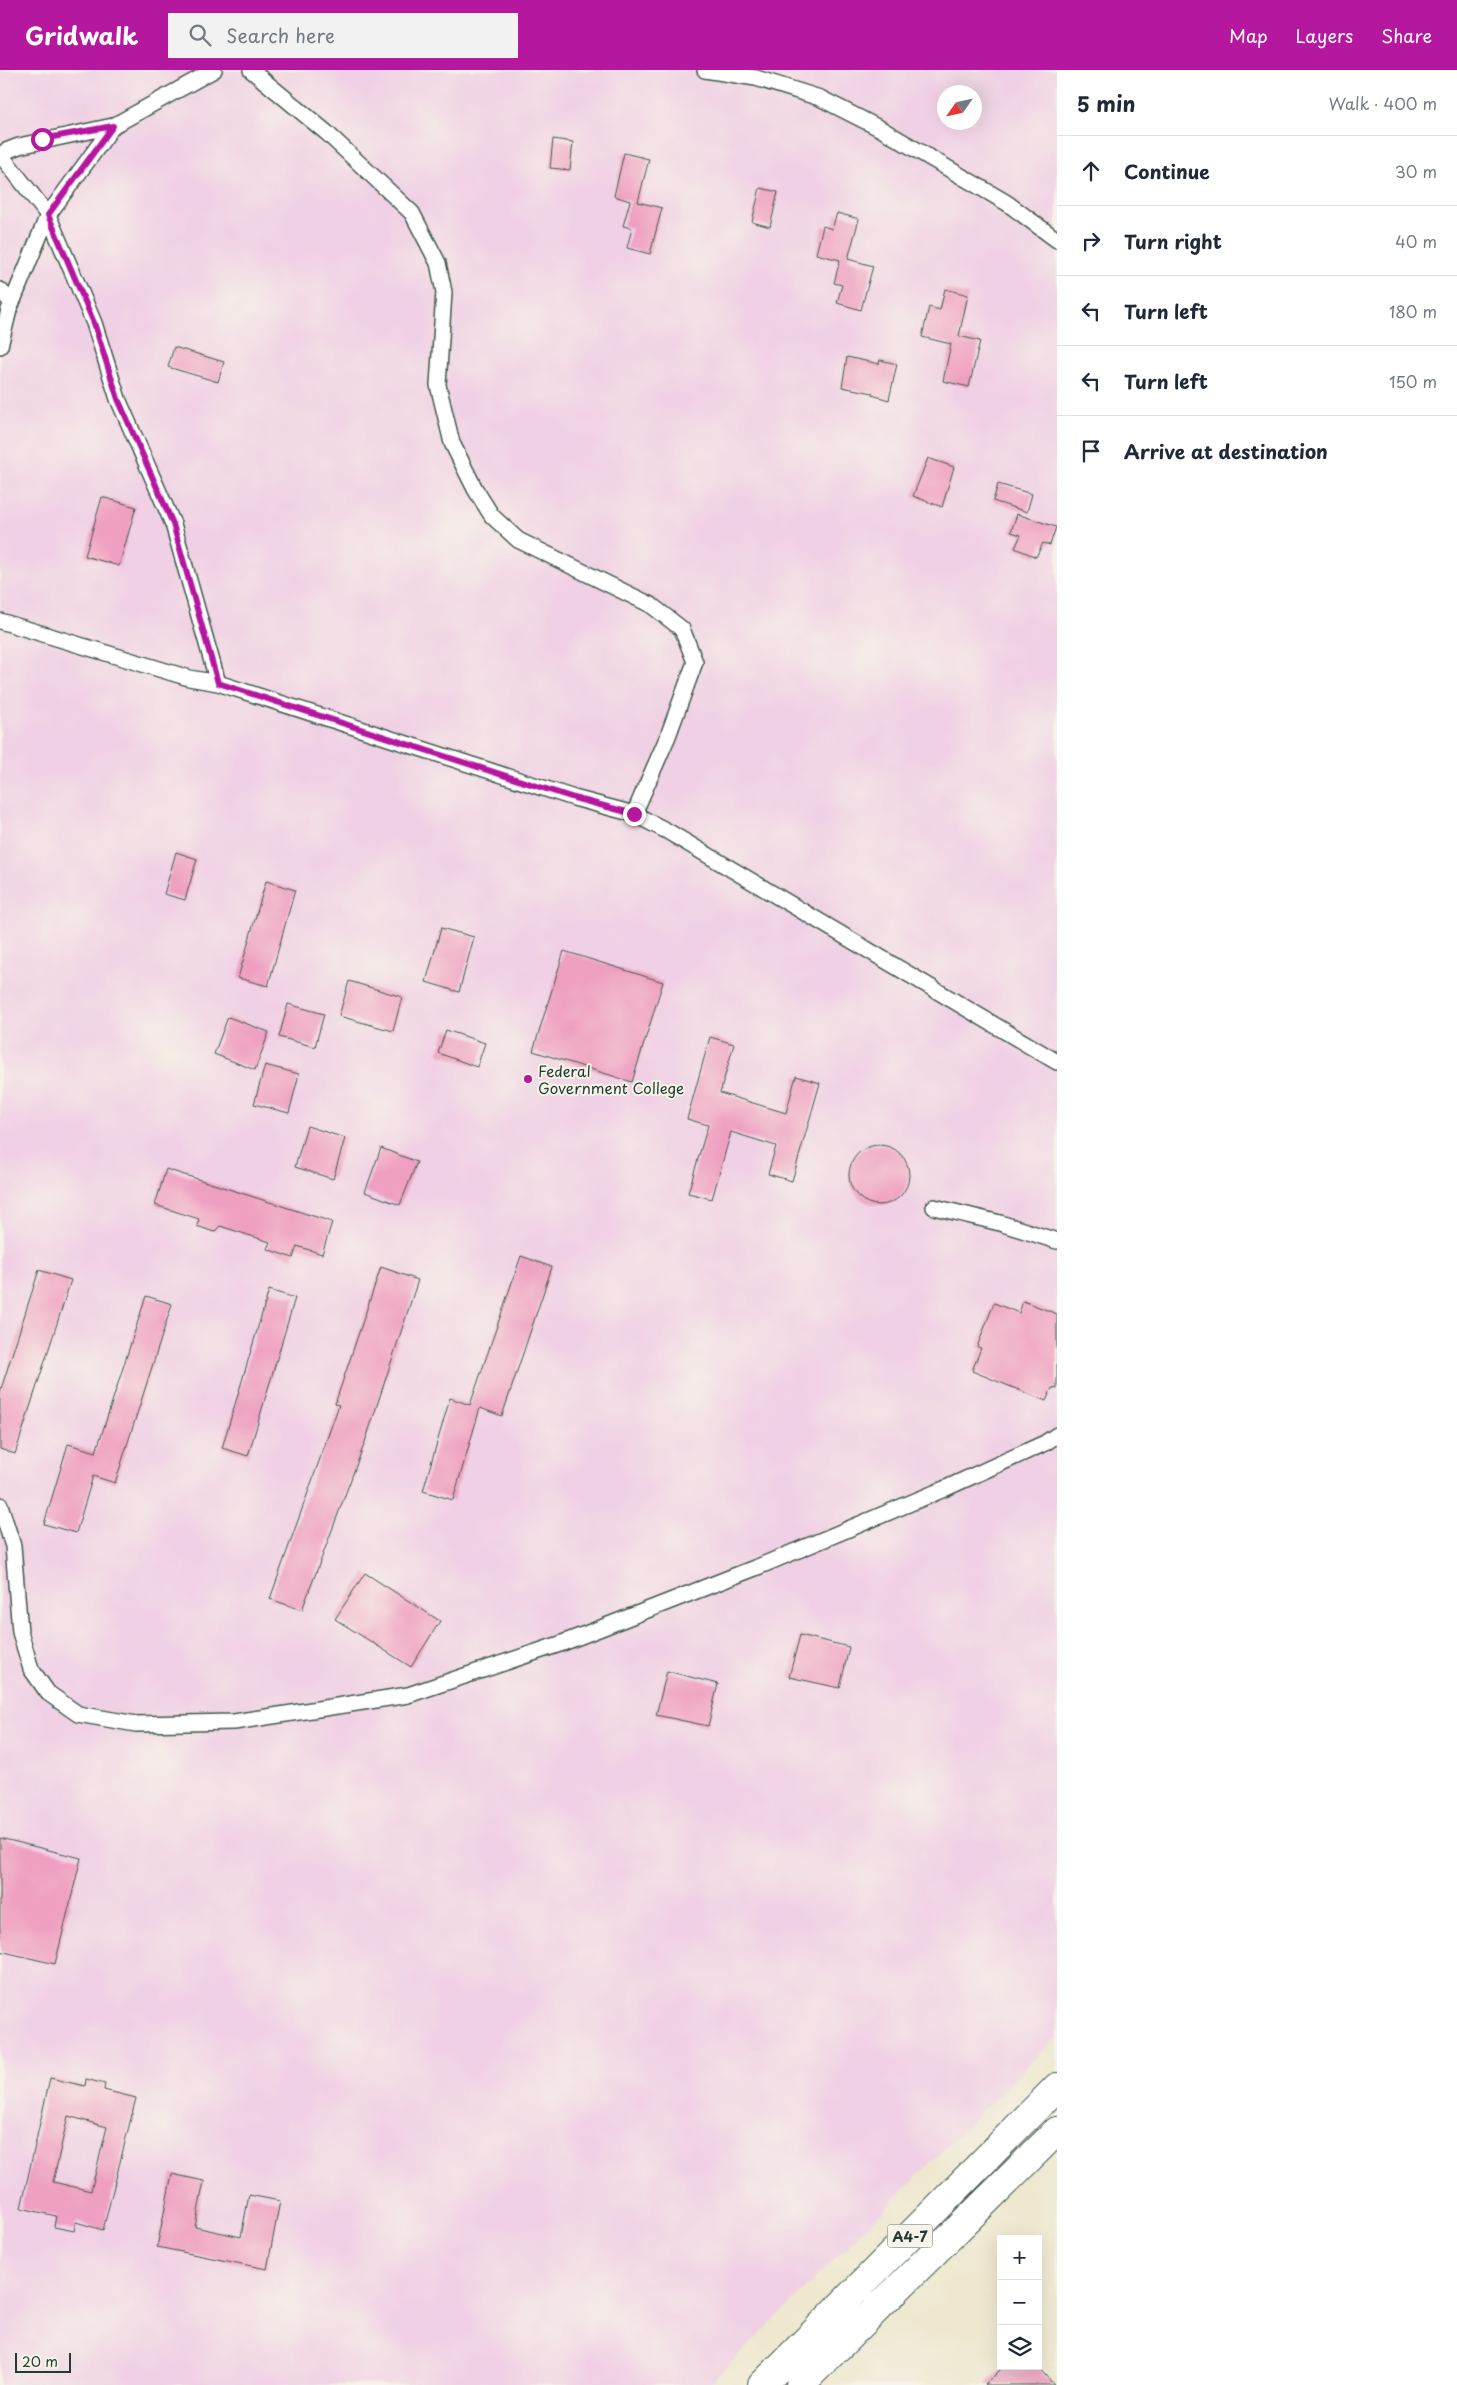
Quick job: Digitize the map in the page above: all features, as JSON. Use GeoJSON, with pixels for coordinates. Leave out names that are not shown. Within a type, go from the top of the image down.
{"type":"FeatureCollection","features":[{"type":"Feature","properties":{"kind":"highway","name":"A4-7"},"geometry":{"type":"LineString","coordinates":[[762,2385],[1057,2087]]}},
{"type":"Feature","properties":{"kind":"highway","name":"A4-7"},"geometry":{"type":"LineString","coordinates":[[800,2385],[1057,2131]]}},
{"type":"Feature","properties":{"kind":"street"},"geometry":{"type":"LineString","coordinates":[[214,70],[113,126],[42,139],[6,151],[4,159],[48,215],[94,323],[118,399],[173,524],[218,683]]}},
{"type":"Feature","properties":{"kind":"street"},"geometry":{"type":"LineString","coordinates":[[251,70],[327,133],[412,214],[438,263],[444,292],[438,385],[452,443],[474,489],[492,516],[518,540],[651,605],[682,629],[695,662],[668,736],[634,814]]}},
{"type":"Feature","properties":{"kind":"street"},"geometry":{"type":"LineString","coordinates":[[704,70],[756,78],[820,98],[881,129],[1007,203],[1057,240]]}},
{"type":"Feature","properties":{"kind":"street"},"geometry":{"type":"LineString","coordinates":[[0,346],[12,303],[48,215],[113,126]]}},
{"type":"Feature","properties":{"kind":"street"},"geometry":{"type":"LineString","coordinates":[[0,290],[12,303]]}},
{"type":"Feature","properties":{"kind":"street"},"geometry":{"type":"LineString","coordinates":[[0,621],[189,678],[218,683],[574,798],[634,814],[667,831],[1057,1062]]}},
{"type":"Feature","properties":{"kind":"street"},"geometry":{"type":"LineString","coordinates":[[934,1207],[1000,1223],[1057,1241]]}},
{"type":"Feature","properties":{"kind":"street"},"geometry":{"type":"LineString","coordinates":[[0,1505],[12,1546],[20,1632],[31,1669],[48,1693],[78,1714],[136,1724],[234,1722],[408,1695],[560,1644],[760,1566],[944,1489],[1045,1443],[1057,1434]]}},
{"type":"Feature","properties":{"kind":"shaded area","name":"Federal Government College"},"geometry":{"type":"Polygon","coordinates":[[[0,70],[1057,70],[1057,2036],[709,2385],[0,2385],[0,70]]]}},
{"type":"Feature","properties":{"kind":"building"},"geometry":{"type":"Polygon","coordinates":[[[553,139],[573,142],[570,170],[550,168],[553,139]]]}},
{"type":"Feature","properties":{"kind":"building"},"geometry":{"type":"Polygon","coordinates":[[[624,153],[649,159],[638,202],[662,208],[650,254],[627,248],[632,228],[623,226],[630,201],[614,196],[624,153]]]}},
{"type":"Feature","properties":{"kind":"building"},"geometry":{"type":"Polygon","coordinates":[[[760,188],[778,192],[770,227],[752,222],[760,188]]]}},
{"type":"Feature","properties":{"kind":"building"},"geometry":{"type":"Polygon","coordinates":[[[837,213],[859,219],[848,259],[873,266],[861,310],[837,303],[842,285],[834,283],[840,260],[816,254],[823,226],[832,229],[837,213]]]}},
{"type":"Feature","properties":{"kind":"building"},"geometry":{"type":"Polygon","coordinates":[[[945,289],[968,295],[959,336],[980,341],[969,387],[943,381],[951,344],[922,337],[929,307],[940,310],[945,289]]]}},
{"type":"Feature","properties":{"kind":"building"},"geometry":{"type":"Polygon","coordinates":[[[174,347],[224,362],[218,382],[168,367],[174,347]]]}},
{"type":"Feature","properties":{"kind":"building"},"geometry":{"type":"Polygon","coordinates":[[[847,357],[879,364],[880,360],[897,364],[889,400],[872,395],[873,393],[842,387],[847,357]]]}},
{"type":"Feature","properties":{"kind":"building"},"geometry":{"type":"Polygon","coordinates":[[[928,458],[954,467],[942,507],[913,496],[928,458]]]}},
{"type":"Feature","properties":{"kind":"building"},"geometry":{"type":"Polygon","coordinates":[[[998,484],[1032,494],[1027,512],[993,501],[998,484]]]}},
{"type":"Feature","properties":{"kind":"building"},"geometry":{"type":"Polygon","coordinates":[[[102,497],[136,507],[119,566],[85,556],[102,497]]]}},
{"type":"Feature","properties":{"kind":"building"},"geometry":{"type":"Polygon","coordinates":[[[1017,514],[1056,527],[1050,545],[1043,543],[1036,557],[1015,548],[1021,535],[1011,532],[1017,514]]]}},
{"type":"Feature","properties":{"kind":"building"},"geometry":{"type":"Polygon","coordinates":[[[176,852],[197,859],[185,900],[164,894],[176,852]]]}},
{"type":"Feature","properties":{"kind":"building"},"geometry":{"type":"Polygon","coordinates":[[[266,881],[295,890],[268,986],[238,978],[266,881]]]}},
{"type":"Feature","properties":{"kind":"building"},"geometry":{"type":"Polygon","coordinates":[[[441,928],[474,937],[459,992],[426,982],[441,928]]]}},
{"type":"Feature","properties":{"kind":"building"},"geometry":{"type":"Polygon","coordinates":[[[564,951],[663,982],[632,1082],[533,1051],[564,951]]]}},
{"type":"Feature","properties":{"kind":"building"},"geometry":{"type":"Polygon","coordinates":[[[349,981],[402,997],[393,1031],[339,1016],[349,981]]]}},
{"type":"Feature","properties":{"kind":"building"},"geometry":{"type":"Polygon","coordinates":[[[288,1004],[324,1014],[315,1047],[279,1037],[288,1004]]]}},
{"type":"Feature","properties":{"kind":"building"},"geometry":{"type":"Polygon","coordinates":[[[228,1017],[269,1032],[255,1070],[214,1054],[228,1017]]]}},
{"type":"Feature","properties":{"kind":"building"},"geometry":{"type":"Polygon","coordinates":[[[446,1030],[485,1043],[477,1067],[438,1053],[446,1030]]]}},
{"type":"Feature","properties":{"kind":"building"},"geometry":{"type":"Polygon","coordinates":[[[710,1037],[734,1044],[720,1093],[786,1113],[796,1076],[820,1083],[792,1181],[768,1174],[776,1146],[731,1132],[712,1199],[688,1193],[708,1125],[687,1119],[710,1037]]]}},
{"type":"Feature","properties":{"kind":"building"},"geometry":{"type":"Polygon","coordinates":[[[265,1065],[299,1074],[289,1113],[254,1104],[265,1065]]]}},
{"type":"Feature","properties":{"kind":"building"},"geometry":{"type":"Polygon","coordinates":[[[307,1126],[345,1138],[333,1179],[295,1167],[307,1126]]]}},
{"type":"Feature","properties":{"kind":"building"},"geometry":{"type":"Polygon","coordinates":[[[879,1145],[895,1150],[900,1154],[904,1159],[909,1175],[904,1191],[900,1196],[895,1200],[879,1205],[863,1200],[858,1196],[854,1191],[849,1175],[854,1159],[858,1154],[863,1150],[879,1145]]]}},
{"type":"Feature","properties":{"kind":"building"},"geometry":{"type":"Polygon","coordinates":[[[381,1148],[417,1162],[400,1205],[365,1192],[381,1148]]]}},
{"type":"Feature","properties":{"kind":"building"},"geometry":{"type":"Polygon","coordinates":[[[166,1169],[332,1222],[322,1254],[297,1246],[293,1258],[267,1249],[270,1242],[220,1226],[214,1232],[197,1226],[199,1219],[155,1205],[166,1169]]]}},
{"type":"Feature","properties":{"kind":"building"},"geometry":{"type":"Polygon","coordinates":[[[521,1256],[552,1267],[502,1416],[480,1408],[453,1500],[423,1491],[450,1398],[470,1405],[521,1256]]]}},
{"type":"Feature","properties":{"kind":"building"},"geometry":{"type":"Polygon","coordinates":[[[381,1267],[418,1280],[365,1442],[302,1610],[270,1599],[339,1405],[335,1404],[381,1267]]]}},
{"type":"Feature","properties":{"kind":"building"},"geometry":{"type":"Polygon","coordinates":[[[39,1270],[71,1280],[15,1454],[0,1449],[0,1392],[39,1270]]]}},
{"type":"Feature","properties":{"kind":"building"},"geometry":{"type":"Polygon","coordinates":[[[269,1290],[295,1298],[248,1456],[222,1448],[269,1290]]]}},
{"type":"Feature","properties":{"kind":"building"},"geometry":{"type":"Polygon","coordinates":[[[146,1296],[172,1304],[115,1483],[93,1476],[76,1533],[44,1524],[68,1444],[96,1452],[146,1296]]]}},
{"type":"Feature","properties":{"kind":"building"},"geometry":{"type":"Polygon","coordinates":[[[1023,1301],[1057,1314],[1057,1389],[1052,1388],[1046,1401],[972,1371],[981,1348],[977,1347],[994,1303],[1019,1313],[1023,1301]]]}},
{"type":"Feature","properties":{"kind":"building"},"geometry":{"type":"Polygon","coordinates":[[[365,1573],[440,1621],[411,1667],[335,1619],[365,1573]]]}},
{"type":"Feature","properties":{"kind":"building"},"geometry":{"type":"Polygon","coordinates":[[[800,1635],[849,1647],[840,1688],[789,1677],[800,1635]]]}},
{"type":"Feature","properties":{"kind":"building"},"geometry":{"type":"Polygon","coordinates":[[[667,1671],[718,1684],[708,1726],[656,1715],[667,1671]]]}},
{"type":"Feature","properties":{"kind":"building"},"geometry":{"type":"Polygon","coordinates":[[[0,1838],[81,1858],[55,1964],[0,1951],[0,1838]]]}},
{"type":"Feature","properties":{"kind":"building"},"geometry":{"type":"Polygon","coordinates":[[[50,2078],[85,2086],[86,2079],[105,2084],[104,2090],[136,2098],[103,2230],[76,2222],[74,2231],[54,2227],[56,2216],[21,2208],[50,2078]],[[68,2116],[53,2182],[91,2191],[107,2127],[68,2116]]]}},
{"type":"Feature","properties":{"kind":"building"},"geometry":{"type":"Polygon","coordinates":[[[172,2174],[204,2181],[195,2227],[241,2237],[249,2195],[280,2201],[267,2269],[157,2247],[172,2174]]]}},
{"type":"Feature","properties":{"kind":"building"},"geometry":{"type":"Polygon","coordinates":[[[1000,2370],[1041,2370],[1054,2385],[985,2385],[1000,2370]]]}},
{"type":"Feature","properties":{"kind":"place","name":"Federal Government College"},"geometry":{"type":"Point","coordinates":[528,1079]}},
{"type":"Feature","properties":{"kind":"route"},"geometry":{"type":"LineString","coordinates":[[42,139],[113,126],[48,215],[94,323],[118,399],[173,524],[218,683],[574,798],[634,814]]}}]}
